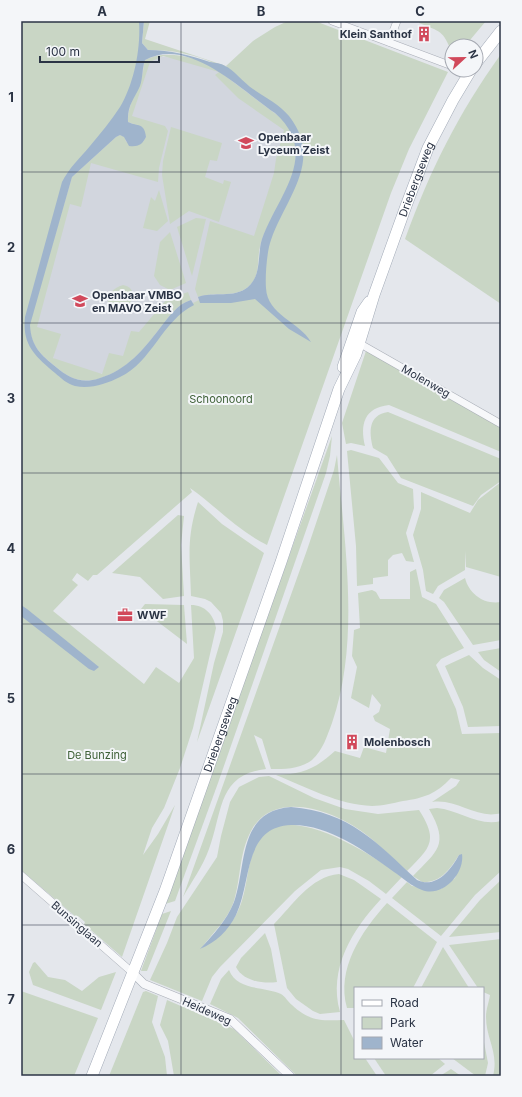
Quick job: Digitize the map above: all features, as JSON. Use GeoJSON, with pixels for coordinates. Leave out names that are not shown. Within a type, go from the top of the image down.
{"type":"FeatureCollection","features":[{"type":"Feature","properties":{"kind":"main road"},"geometry":{"type":"LineString","coordinates":[[484,53],[501,31]]}},
{"type":"Feature","properties":{"kind":"main road","name":"Driebergseweg"},"geometry":{"type":"LineString","coordinates":[[92,1076],[165,891],[281,562],[339,389],[342,370],[356,341],[362,312],[374,295],[428,148],[463,78]]}},
{"type":"Feature","properties":{"kind":"street"},"geometry":{"type":"LineString","coordinates":[[332,21],[444,63]]}},
{"type":"Feature","properties":{"kind":"street"},"geometry":{"type":"LineString","coordinates":[[389,42],[397,21]]}},
{"type":"Feature","properties":{"kind":"street","name":"Molenweg"},"geometry":{"type":"LineString","coordinates":[[356,341],[501,424]]}},
{"type":"Feature","properties":{"kind":"street","name":"Bunsinglaan"},"geometry":{"type":"LineString","coordinates":[[21,875],[133,974]]}},
{"type":"Feature","properties":{"kind":"street","name":"Heideweg"},"geometry":{"type":"LineString","coordinates":[[133,974],[144,984],[230,1019],[290,1076]]}},
{"type":"Feature","properties":{"kind":"shaded area"},"geometry":{"type":"Polygon","coordinates":[[[141,53],[217,65],[283,114],[298,141],[267,242],[127,368],[69,381],[28,321],[64,184],[141,53]]]}},
{"type":"Feature","properties":{"kind":"green space"},"geometry":{"type":"Polygon","coordinates":[[[21,21],[141,21],[141,53],[124,112],[71,172],[28,321],[28,339],[34,349],[69,381],[86,384],[109,379],[127,368],[179,310],[203,298],[245,295],[262,285],[267,242],[298,171],[298,141],[283,114],[224,71],[227,68],[226,66],[253,41],[275,27],[288,21],[315,21],[444,70],[445,78],[409,149],[391,193],[267,545],[246,532],[190,488],[192,492],[97,575],[93,575],[88,581],[77,573],[72,580],[78,585],[53,611],[144,684],[156,667],[179,683],[194,658],[191,605],[196,605],[205,609],[211,615],[216,628],[193,728],[180,768],[164,808],[152,828],[143,855],[158,834],[175,805],[122,957],[84,924],[85,922],[78,916],[76,917],[21,870],[21,21]]]}},
{"type":"Feature","properties":{"kind":"green space"},"geometry":{"type":"Polygon","coordinates":[[[144,21],[150,21],[145,39],[226,66],[220,72],[285,121],[292,133],[296,146],[295,166],[292,177],[261,242],[255,278],[248,287],[236,293],[204,295],[198,297],[195,289],[210,221],[254,236],[274,173],[276,159],[284,130],[238,98],[215,75],[219,72],[163,56],[150,62],[132,116],[165,126],[168,131],[159,168],[158,182],[91,163],[81,207],[70,204],[37,327],[61,334],[53,358],[102,374],[109,353],[123,356],[131,331],[139,332],[166,300],[188,292],[191,300],[174,311],[148,344],[119,370],[94,380],[82,380],[66,375],[41,354],[34,344],[29,325],[72,177],[120,135],[125,137],[126,142],[143,142],[146,137],[142,127],[128,122],[128,116],[131,104],[143,74],[145,60],[162,55],[172,55],[218,65],[184,53],[148,50],[142,43],[144,21]]]}},
{"type":"Feature","properties":{"kind":"green space"},"geometry":{"type":"Polygon","coordinates":[[[420,21],[486,21],[472,38],[444,38],[437,30],[419,23],[420,21]]]}},
{"type":"Feature","properties":{"kind":"green space"},"geometry":{"type":"Polygon","coordinates":[[[501,54],[501,304],[405,239],[424,189],[446,143],[471,99],[501,54]]]}},
{"type":"Feature","properties":{"kind":"green space"},"geometry":{"type":"Polygon","coordinates":[[[171,127],[222,143],[217,161],[210,160],[205,177],[223,184],[224,180],[231,182],[219,222],[189,211],[170,224],[162,175],[163,161],[171,127]]]}},
{"type":"Feature","properties":{"kind":"green space"},"geometry":{"type":"Polygon","coordinates":[[[159,190],[168,221],[157,231],[143,228],[151,197],[155,201],[159,190]]]}},
{"type":"Feature","properties":{"kind":"green space"},"geometry":{"type":"Polygon","coordinates":[[[196,218],[206,219],[192,276],[177,227],[196,218]]]}},
{"type":"Feature","properties":{"kind":"green space"},"geometry":{"type":"Polygon","coordinates":[[[170,232],[186,283],[170,290],[160,285],[154,276],[160,242],[170,232]]]}},
{"type":"Feature","properties":{"kind":"green space"},"geometry":{"type":"Polygon","coordinates":[[[123,285],[131,289],[133,296],[132,299],[125,309],[114,311],[108,306],[109,295],[113,290],[123,285]]]}},
{"type":"Feature","properties":{"kind":"green space"},"geometry":{"type":"Polygon","coordinates":[[[366,351],[501,425],[501,452],[389,405],[374,410],[369,413],[366,418],[363,431],[365,446],[351,443],[346,444],[342,423],[366,351]]]}},
{"type":"Feature","properties":{"kind":"green space"},"geometry":{"type":"Polygon","coordinates":[[[388,412],[501,459],[501,481],[481,495],[473,506],[401,478],[387,456],[373,448],[371,430],[373,420],[381,414],[388,412]]]}},
{"type":"Feature","properties":{"kind":"green space"},"geometry":{"type":"Polygon","coordinates":[[[332,436],[330,456],[326,473],[218,783],[175,901],[165,904],[332,436]]]}},
{"type":"Feature","properties":{"kind":"green space"},"geometry":{"type":"Polygon","coordinates":[[[351,450],[379,458],[398,483],[413,489],[414,508],[406,533],[414,562],[406,561],[402,553],[393,555],[388,560],[388,576],[373,578],[373,584],[357,586],[356,546],[347,451],[351,450]]]}},
{"type":"Feature","properties":{"kind":"green space"},"geometry":{"type":"Polygon","coordinates":[[[337,455],[346,556],[348,624],[346,658],[341,691],[332,723],[324,743],[316,756],[307,763],[293,768],[271,769],[262,739],[254,735],[266,769],[250,773],[238,779],[230,787],[224,797],[207,855],[183,897],[307,550],[334,470],[337,455]]]}},
{"type":"Feature","properties":{"kind":"green space"},"geometry":{"type":"Polygon","coordinates":[[[501,482],[501,577],[466,567],[465,551],[465,570],[438,586],[433,594],[426,591],[423,570],[413,535],[421,509],[421,492],[470,513],[478,500],[501,482]]]}},
{"type":"Feature","properties":{"kind":"green space"},"geometry":{"type":"Polygon","coordinates":[[[198,502],[222,524],[264,553],[197,742],[214,663],[223,632],[221,613],[211,602],[191,596],[190,538],[198,502]]]}},
{"type":"Feature","properties":{"kind":"green space"},"geometry":{"type":"Polygon","coordinates":[[[178,515],[184,516],[181,545],[184,596],[163,599],[140,577],[112,573],[178,515]]]}},
{"type":"Feature","properties":{"kind":"green space"},"geometry":{"type":"Polygon","coordinates":[[[416,569],[422,597],[436,604],[464,648],[441,659],[436,665],[456,709],[462,734],[501,733],[501,813],[484,814],[450,803],[432,802],[456,786],[460,780],[451,778],[435,792],[423,797],[380,806],[372,806],[360,805],[335,799],[276,775],[301,772],[315,766],[335,751],[360,758],[364,747],[386,753],[390,729],[375,721],[373,716],[379,712],[381,705],[372,694],[369,708],[351,698],[357,667],[352,656],[354,630],[360,628],[358,593],[372,590],[376,592],[380,599],[410,599],[410,572],[416,569]]]}},
{"type":"Feature","properties":{"kind":"green space"},"geometry":{"type":"Polygon","coordinates":[[[465,578],[470,589],[478,597],[489,602],[501,602],[501,640],[473,645],[444,602],[439,598],[444,590],[465,578]]]}},
{"type":"Feature","properties":{"kind":"green space"},"geometry":{"type":"Polygon","coordinates":[[[145,604],[184,605],[187,644],[141,609],[145,604]]]}},
{"type":"Feature","properties":{"kind":"green space"},"geometry":{"type":"Polygon","coordinates":[[[501,648],[501,672],[484,660],[478,652],[501,648]]]}},
{"type":"Feature","properties":{"kind":"green space"},"geometry":{"type":"Polygon","coordinates":[[[469,655],[483,668],[501,680],[501,726],[468,727],[463,707],[445,666],[469,655]]]}},
{"type":"Feature","properties":{"kind":"green space"},"geometry":{"type":"Polygon","coordinates":[[[269,776],[314,798],[345,809],[378,814],[419,810],[429,829],[429,844],[426,850],[407,871],[376,842],[352,825],[337,817],[322,811],[305,808],[289,807],[274,810],[261,818],[251,831],[244,848],[234,901],[224,920],[201,949],[225,928],[236,915],[243,897],[251,858],[259,840],[272,828],[289,825],[309,828],[330,835],[352,845],[402,877],[386,894],[369,881],[348,869],[340,867],[321,870],[295,891],[220,967],[212,977],[202,1001],[150,980],[177,917],[217,857],[230,802],[239,787],[259,777],[269,776]]]}},
{"type":"Feature","properties":{"kind":"green space"},"geometry":{"type":"Polygon","coordinates":[[[429,809],[445,809],[485,822],[501,821],[501,871],[475,895],[441,936],[392,898],[407,882],[412,886],[441,889],[455,878],[462,858],[459,855],[440,878],[429,882],[422,882],[413,876],[429,860],[438,847],[439,831],[429,809]]]}},
{"type":"Feature","properties":{"kind":"green space"},"geometry":{"type":"Polygon","coordinates":[[[339,874],[354,880],[381,899],[370,911],[352,937],[345,951],[337,981],[337,996],[340,1012],[320,1014],[296,999],[287,988],[274,924],[311,886],[329,876],[339,874]]]}},
{"type":"Feature","properties":{"kind":"green space"},"geometry":{"type":"Polygon","coordinates":[[[501,880],[501,932],[449,937],[480,900],[501,880]]]}},
{"type":"Feature","properties":{"kind":"green space"},"geometry":{"type":"Polygon","coordinates":[[[387,903],[437,942],[414,987],[354,987],[354,1008],[347,1008],[344,993],[348,965],[360,939],[377,914],[387,903]]]}},
{"type":"Feature","properties":{"kind":"green space"},"geometry":{"type":"Polygon","coordinates":[[[171,911],[147,971],[141,971],[162,914],[171,911]]]}},
{"type":"Feature","properties":{"kind":"green space"},"geometry":{"type":"Polygon","coordinates":[[[265,933],[271,949],[277,982],[260,982],[248,978],[243,976],[236,967],[241,958],[265,933]]]}},
{"type":"Feature","properties":{"kind":"green space"},"geometry":{"type":"Polygon","coordinates":[[[501,939],[501,1076],[493,1076],[494,1060],[486,1017],[490,995],[484,992],[484,987],[477,987],[449,945],[501,939]]]}},
{"type":"Feature","properties":{"kind":"green space"},"geometry":{"type":"Polygon","coordinates":[[[443,947],[468,987],[422,987],[443,947]]]}},
{"type":"Feature","properties":{"kind":"green space"},"geometry":{"type":"Polygon","coordinates":[[[35,962],[48,977],[65,980],[82,991],[99,977],[116,972],[101,1010],[33,985],[29,972],[33,963],[35,962]]]}},
{"type":"Feature","properties":{"kind":"green space"},"geometry":{"type":"Polygon","coordinates":[[[229,970],[233,977],[244,985],[281,994],[298,1010],[310,1017],[322,1020],[344,1020],[354,1040],[354,1059],[366,1059],[377,1076],[297,1076],[238,1018],[210,1004],[221,979],[229,970]]]}},
{"type":"Feature","properties":{"kind":"green space"},"geometry":{"type":"Polygon","coordinates":[[[21,991],[98,1018],[74,1076],[21,1076],[21,991]]]}},
{"type":"Feature","properties":{"kind":"green space"},"geometry":{"type":"Polygon","coordinates":[[[146,991],[158,996],[152,1022],[165,1057],[167,1076],[109,1076],[143,992],[146,991]]]}},
{"type":"Feature","properties":{"kind":"green space"},"geometry":{"type":"Polygon","coordinates":[[[167,1000],[234,1029],[282,1076],[174,1076],[168,1041],[160,1025],[167,1000]]]}},
{"type":"Feature","properties":{"kind":"green space"},"geometry":{"type":"Polygon","coordinates":[[[484,1042],[488,1063],[485,1076],[476,1076],[453,1059],[484,1059],[484,1042]]]}},
{"type":"Feature","properties":{"kind":"green space"},"geometry":{"type":"Polygon","coordinates":[[[375,1059],[439,1059],[445,1064],[430,1076],[386,1076],[375,1059]]]}},
{"type":"Feature","properties":{"kind":"green space"},"geometry":{"type":"Polygon","coordinates":[[[451,1069],[461,1076],[440,1076],[451,1069]]]}},
{"type":"Feature","properties":{"kind":"water"},"geometry":{"type":"Polygon","coordinates":[[[139,21],[144,21],[142,43],[148,50],[180,53],[223,65],[253,89],[281,108],[289,116],[299,132],[303,148],[303,164],[293,194],[278,224],[268,250],[266,288],[272,305],[278,312],[306,335],[311,342],[289,329],[255,299],[231,303],[200,303],[198,297],[204,295],[230,294],[242,291],[248,287],[255,277],[262,239],[292,175],[295,159],[295,144],[288,128],[275,113],[231,80],[197,60],[179,55],[162,54],[145,60],[140,86],[131,103],[129,111],[128,122],[144,129],[146,137],[143,142],[137,146],[129,146],[124,137],[120,135],[72,177],[30,325],[32,339],[41,354],[66,375],[76,379],[94,380],[119,370],[134,358],[148,344],[177,308],[191,300],[194,305],[173,321],[141,362],[131,370],[104,384],[87,387],[75,386],[60,377],[41,361],[31,349],[26,335],[25,317],[62,182],[71,168],[113,117],[125,98],[129,88],[138,54],[139,21]]]}},
{"type":"Feature","properties":{"kind":"water"},"geometry":{"type":"Polygon","coordinates":[[[21,605],[99,667],[94,671],[89,669],[21,616],[21,605]]]}},
{"type":"Feature","properties":{"kind":"water"},"geometry":{"type":"Polygon","coordinates":[[[291,807],[312,810],[330,815],[346,822],[375,842],[417,880],[430,882],[437,880],[447,872],[459,855],[462,854],[460,869],[451,882],[437,891],[430,892],[422,890],[411,884],[346,840],[332,834],[305,826],[291,825],[276,828],[264,835],[257,846],[252,858],[241,902],[233,921],[221,935],[200,949],[215,933],[231,909],[238,888],[247,842],[253,829],[261,818],[274,811],[291,807]]]}},
{"type":"Feature","properties":{"kind":"place","name":"Klein Santhof"},"geometry":{"type":"Point","coordinates":[424,34]}},
{"type":"Feature","properties":{"kind":"place","name":"Openbaar Lyceum Zeist"},"geometry":{"type":"Point","coordinates":[246,143]}},
{"type":"Feature","properties":{"kind":"place","name":"Openbaar VMBO en MAVO Zeist"},"geometry":{"type":"Point","coordinates":[80,301]}},
{"type":"Feature","properties":{"kind":"place","name":"WWF"},"geometry":{"type":"Point","coordinates":[125,615]}},
{"type":"Feature","properties":{"kind":"place","name":"Molenbosch"},"geometry":{"type":"Point","coordinates":[352,742]}},
{"type":"Feature","properties":{"kind":"park label","name":"Schoonoord"},"geometry":{"type":"Point","coordinates":[221,399]}},
{"type":"Feature","properties":{"kind":"park label","name":"De Bunzing"},"geometry":{"type":"Point","coordinates":[97,755]}}]}
